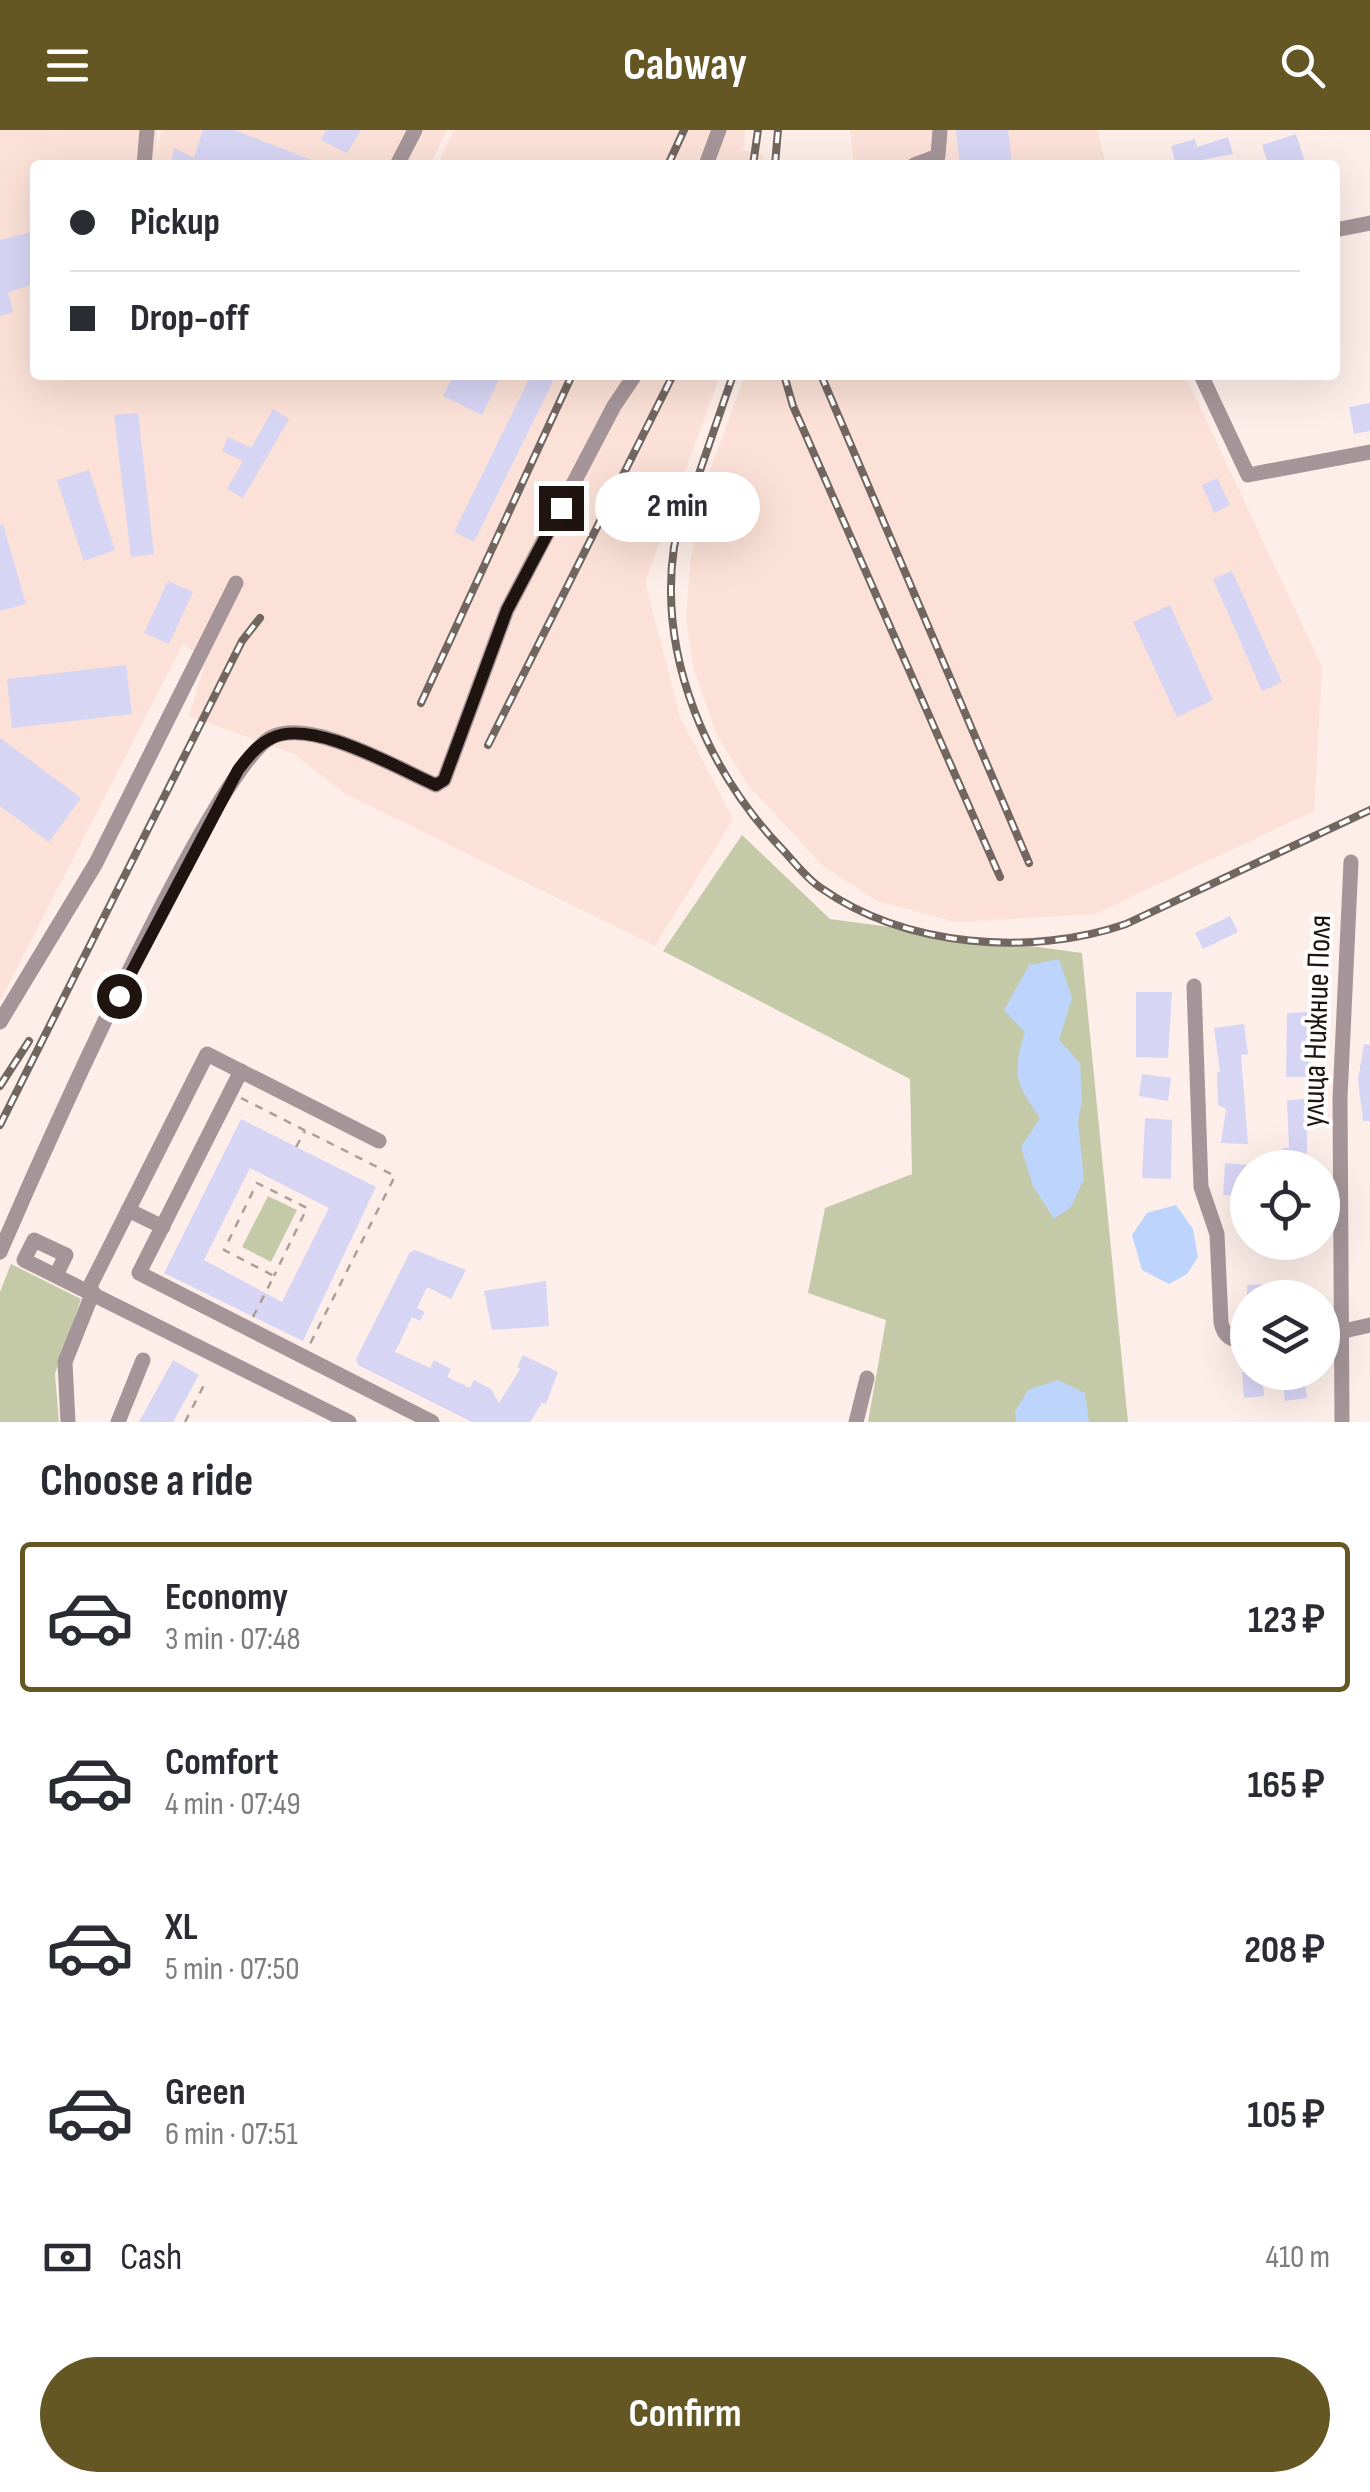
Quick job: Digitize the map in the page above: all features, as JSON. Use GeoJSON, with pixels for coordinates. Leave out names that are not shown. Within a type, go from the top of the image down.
{"type":"FeatureCollection","features":[{"type":"Feature","properties":{"kind":"street"},"geometry":{"type":"LineString","coordinates":[[144,160],[147,130]]}},
{"type":"Feature","properties":{"kind":"street"},"geometry":{"type":"LineString","coordinates":[[400,160],[415,130]]}},
{"type":"Feature","properties":{"kind":"street"},"geometry":{"type":"LineString","coordinates":[[708,160],[719,130]]}},
{"type":"Feature","properties":{"kind":"street"},"geometry":{"type":"LineString","coordinates":[[927,160],[938,156],[940,130]]}},
{"type":"Feature","properties":{"kind":"street"},"geometry":{"type":"LineString","coordinates":[[1340,229],[1370,223]]}},
{"type":"Feature","properties":{"kind":"street"},"geometry":{"type":"LineString","coordinates":[[0,1252],[64,1107],[238,770],[254,750],[272,737],[293,732],[315,735],[436,785],[444,780],[507,610],[614,406],[632,380]]}},
{"type":"Feature","properties":{"kind":"street"},"geometry":{"type":"LineString","coordinates":[[1203,380],[1248,475],[1370,452]]}},
{"type":"Feature","properties":{"kind":"street"},"geometry":{"type":"LineString","coordinates":[[0,1022],[96,863],[236,584]]}},
{"type":"Feature","properties":{"kind":"street","name":"улица Нижние Поля"},"geometry":{"type":"LineString","coordinates":[[1342,1422],[1340,1080],[1351,862]]}},
{"type":"Feature","properties":{"kind":"street"},"geometry":{"type":"LineString","coordinates":[[1194,986],[1201,1187],[1217,1234],[1221,1322],[1230,1339]]}},
{"type":"Feature","properties":{"kind":"street"},"geometry":{"type":"LineString","coordinates":[[68,1422],[65,1362],[90,1291],[207,1054],[380,1141]]}},
{"type":"Feature","properties":{"kind":"street"},"geometry":{"type":"LineString","coordinates":[[241,1071],[140,1273],[432,1422]]}},
{"type":"Feature","properties":{"kind":"street"},"geometry":{"type":"LineString","coordinates":[[128,1210],[163,1227]]}},
{"type":"Feature","properties":{"kind":"street"},"geometry":{"type":"LineString","coordinates":[[56,1275],[349,1422]]}},
{"type":"Feature","properties":{"kind":"street"},"geometry":{"type":"LineString","coordinates":[[1340,1333],[1370,1325]]}},
{"type":"Feature","properties":{"kind":"street"},"geometry":{"type":"LineString","coordinates":[[118,1422],[143,1360]]}},
{"type":"Feature","properties":{"kind":"street"},"geometry":{"type":"LineString","coordinates":[[856,1422],[868,1378]]}},
{"type":"Feature","properties":{"kind":"path"},"geometry":{"type":"LineString","coordinates":[[230,1093],[394,1176],[304,1356]]}},
{"type":"Feature","properties":{"kind":"path"},"geometry":{"type":"LineString","coordinates":[[296,1147],[305,1130]]}},
{"type":"Feature","properties":{"kind":"path"},"geometry":{"type":"LineString","coordinates":[[248,1328],[274,1276],[308,1208],[258,1183],[224,1250],[274,1276]]}},
{"type":"Feature","properties":{"kind":"path"},"geometry":{"type":"LineString","coordinates":[[274,1192],[278,1183]]}},
{"type":"Feature","properties":{"kind":"path"},"geometry":{"type":"LineString","coordinates":[[185,1422],[204,1385]]}},
{"type":"Feature","properties":{"kind":"shaded area"},"geometry":{"type":"Polygon","coordinates":[[[0,130],[157,130],[157,157],[161,130],[447,130],[432,160],[30,160],[30,380],[718,380],[645,582],[680,717],[733,819],[655,946],[344,793],[294,754],[189,716],[206,660],[183,644],[0,1001],[0,130]]]}},
{"type":"Feature","properties":{"kind":"shaded area"},"geometry":{"type":"Polygon","coordinates":[[[454,130],[746,130],[743,150],[763,155],[762,160],[439,160],[454,130]]]}},
{"type":"Feature","properties":{"kind":"shaded area"},"geometry":{"type":"Polygon","coordinates":[[[850,130],[1097,130],[1105,160],[853,160],[850,130]]]}},
{"type":"Feature","properties":{"kind":"shaded area"},"geometry":{"type":"Polygon","coordinates":[[[743,380],[1187,380],[1322,667],[1314,811],[1095,914],[956,922],[877,901],[823,866],[748,785],[717,735],[694,670],[686,617],[691,556],[705,484],[743,380]]]}},
{"type":"Feature","properties":{"kind":"green space"},"geometry":{"type":"Polygon","coordinates":[[[742,835],[830,919],[1082,953],[1128,1422],[868,1422],[886,1320],[808,1293],[825,1208],[912,1174],[910,1079],[663,951],[742,835]]]}},
{"type":"Feature","properties":{"kind":"green space"},"geometry":{"type":"Polygon","coordinates":[[[268,1196],[297,1210],[271,1262],[242,1247],[268,1196]]]}},
{"type":"Feature","properties":{"kind":"green space"},"geometry":{"type":"Polygon","coordinates":[[[11,1264],[81,1299],[55,1374],[59,1422],[0,1422],[0,1292],[11,1264]]]}},
{"type":"Feature","properties":{"kind":"water"},"geometry":{"type":"Polygon","coordinates":[[[1059,959],[1072,998],[1059,1040],[1080,1063],[1082,1100],[1078,1122],[1084,1179],[1071,1207],[1054,1219],[1033,1186],[1021,1147],[1040,1118],[1018,1078],[1018,1058],[1025,1032],[1004,1010],[1029,965],[1059,959]]]}},
{"type":"Feature","properties":{"kind":"water"},"geometry":{"type":"Polygon","coordinates":[[[1176,1205],[1193,1229],[1198,1257],[1187,1274],[1169,1284],[1142,1270],[1132,1235],[1147,1213],[1176,1205]]]}},
{"type":"Feature","properties":{"kind":"water"},"geometry":{"type":"Polygon","coordinates":[[[1058,1380],[1085,1393],[1089,1422],[1016,1422],[1015,1412],[1028,1390],[1058,1380]]]}},
{"type":"Feature","properties":{"kind":"building"},"geometry":{"type":"Polygon","coordinates":[[[203,130],[234,130],[312,160],[172,160],[174,148],[194,158],[203,130]]]}},
{"type":"Feature","properties":{"kind":"building"},"geometry":{"type":"Polygon","coordinates":[[[326,130],[361,130],[347,153],[321,140],[326,130]]]}},
{"type":"Feature","properties":{"kind":"building"},"geometry":{"type":"Polygon","coordinates":[[[956,130],[1008,130],[1011,160],[959,160],[956,130]]]}},
{"type":"Feature","properties":{"kind":"building"},"geometry":{"type":"Polygon","coordinates":[[[1296,134],[1304,160],[1267,160],[1262,145],[1296,134]]]}},
{"type":"Feature","properties":{"kind":"building"},"geometry":{"type":"Polygon","coordinates":[[[1228,137],[1233,154],[1175,160],[1171,146],[1195,139],[1197,147],[1228,137]]]}},
{"type":"Feature","properties":{"kind":"building"},"geometry":{"type":"Polygon","coordinates":[[[30,232],[30,285],[8,292],[13,312],[0,316],[0,240],[30,232]]]}},
{"type":"Feature","properties":{"kind":"building"},"geometry":{"type":"Polygon","coordinates":[[[451,380],[499,380],[482,415],[443,396],[451,380]]]}},
{"type":"Feature","properties":{"kind":"building"},"geometry":{"type":"Polygon","coordinates":[[[529,380],[554,380],[474,542],[454,532],[529,380]]]}},
{"type":"Feature","properties":{"kind":"building"},"geometry":{"type":"Polygon","coordinates":[[[1370,403],[1370,431],[1354,434],[1349,407],[1370,403]]]}},
{"type":"Feature","properties":{"kind":"building"},"geometry":{"type":"Polygon","coordinates":[[[273,409],[289,419],[243,498],[227,489],[243,461],[222,451],[228,437],[251,448],[273,409]]]}},
{"type":"Feature","properties":{"kind":"building"},"geometry":{"type":"Polygon","coordinates":[[[138,413],[154,554],[131,557],[114,415],[138,413]]]}},
{"type":"Feature","properties":{"kind":"building"},"geometry":{"type":"Polygon","coordinates":[[[89,470],[115,550],[84,561],[57,480],[89,470]]]}},
{"type":"Feature","properties":{"kind":"building"},"geometry":{"type":"Polygon","coordinates":[[[1217,478],[1230,505],[1214,513],[1202,485],[1217,478]]]}},
{"type":"Feature","properties":{"kind":"building"},"geometry":{"type":"Polygon","coordinates":[[[3,524],[26,604],[0,611],[0,525],[3,524]]]}},
{"type":"Feature","properties":{"kind":"building"},"geometry":{"type":"Polygon","coordinates":[[[1232,571],[1282,682],[1262,691],[1213,579],[1232,571]]]}},
{"type":"Feature","properties":{"kind":"building"},"geometry":{"type":"Polygon","coordinates":[[[168,581],[193,592],[169,644],[144,633],[168,581]]]}},
{"type":"Feature","properties":{"kind":"building"},"geometry":{"type":"Polygon","coordinates":[[[1170,605],[1213,700],[1177,717],[1133,622],[1170,605]]]}},
{"type":"Feature","properties":{"kind":"building"},"geometry":{"type":"Polygon","coordinates":[[[126,665],[132,714],[12,728],[7,679],[126,665]]]}},
{"type":"Feature","properties":{"kind":"building"},"geometry":{"type":"Polygon","coordinates":[[[0,738],[81,798],[49,842],[0,806],[0,738]]]}},
{"type":"Feature","properties":{"kind":"building"},"geometry":{"type":"Polygon","coordinates":[[[1230,916],[1238,932],[1203,949],[1195,933],[1230,916]]]}},
{"type":"Feature","properties":{"kind":"building"},"geometry":{"type":"Polygon","coordinates":[[[1136,992],[1172,992],[1168,1058],[1136,1057],[1136,992]]]}},
{"type":"Feature","properties":{"kind":"building"},"geometry":{"type":"Polygon","coordinates":[[[1307,1012],[1310,1077],[1286,1077],[1287,1013],[1307,1012]]]}},
{"type":"Feature","properties":{"kind":"building"},"geometry":{"type":"Polygon","coordinates":[[[1244,1024],[1248,1054],[1241,1055],[1248,1144],[1221,1143],[1226,1109],[1218,1105],[1220,1072],[1214,1028],[1244,1024]]]}},
{"type":"Feature","properties":{"kind":"building"},"geometry":{"type":"Polygon","coordinates":[[[1364,1044],[1370,1045],[1370,1121],[1363,1121],[1358,1080],[1364,1044]]]}},
{"type":"Feature","properties":{"kind":"building"},"geometry":{"type":"Polygon","coordinates":[[[1142,1074],[1171,1078],[1168,1101],[1139,1096],[1142,1074]]]}},
{"type":"Feature","properties":{"kind":"building"},"geometry":{"type":"Polygon","coordinates":[[[1307,1099],[1307,1150],[1283,1150],[1289,1148],[1287,1100],[1307,1099]]]}},
{"type":"Feature","properties":{"kind":"building"},"geometry":{"type":"Polygon","coordinates":[[[1145,1118],[1172,1120],[1171,1179],[1142,1178],[1145,1118]]]}},
{"type":"Feature","properties":{"kind":"building"},"geometry":{"type":"Polygon","coordinates":[[[241,1119],[376,1187],[303,1341],[164,1273],[241,1119]],[[250,1168],[204,1260],[282,1302],[329,1208],[250,1168]]]}},
{"type":"Feature","properties":{"kind":"building"},"geometry":{"type":"Polygon","coordinates":[[[1225,1163],[1230,1163],[1230,1196],[1223,1195],[1225,1163]]]}},
{"type":"Feature","properties":{"kind":"building"},"geometry":{"type":"Polygon","coordinates":[[[415,1250],[466,1270],[451,1299],[427,1287],[417,1308],[425,1312],[420,1321],[412,1317],[395,1352],[430,1368],[434,1360],[451,1369],[447,1377],[470,1388],[474,1380],[491,1389],[499,1403],[520,1369],[517,1367],[523,1355],[558,1372],[546,1404],[542,1403],[530,1422],[472,1422],[358,1365],[356,1359],[410,1252],[415,1250]]]}},
{"type":"Feature","properties":{"kind":"building"},"geometry":{"type":"Polygon","coordinates":[[[546,1281],[549,1326],[492,1330],[484,1291],[546,1281]]]}},
{"type":"Feature","properties":{"kind":"building"},"geometry":{"type":"Polygon","coordinates":[[[173,1360],[199,1375],[173,1422],[139,1422],[173,1360]]]}},
{"type":"Feature","properties":{"kind":"building"},"geometry":{"type":"Polygon","coordinates":[[[1243,1390],[1264,1390],[1264,1396],[1244,1398],[1243,1390]]]}},
{"type":"Feature","properties":{"kind":"building"},"geometry":{"type":"Polygon","coordinates":[[[1284,1390],[1306,1390],[1307,1398],[1285,1401],[1284,1390]]]}},
{"type":"Feature","properties":{"kind":"railway"},"geometry":{"type":"LineString","coordinates":[[670,160],[684,130]]}},
{"type":"Feature","properties":{"kind":"railway"},"geometry":{"type":"LineString","coordinates":[[754,160],[758,130]]}},
{"type":"Feature","properties":{"kind":"railway"},"geometry":{"type":"LineString","coordinates":[[775,160],[778,130]]}},
{"type":"Feature","properties":{"kind":"railway"},"geometry":{"type":"LineString","coordinates":[[421,703],[570,380]]}},
{"type":"Feature","properties":{"kind":"railway"},"geometry":{"type":"LineString","coordinates":[[488,745],[670,380]]}},
{"type":"Feature","properties":{"kind":"railway"},"geometry":{"type":"LineString","coordinates":[[731,380],[675,541],[671,589],[674,630],[694,711],[711,749],[756,819],[821,888],[854,908],[929,934],[1010,943],[1050,941],[1126,924],[1370,810]]}},
{"type":"Feature","properties":{"kind":"railway"},"geometry":{"type":"LineString","coordinates":[[785,380],[793,406],[1000,877]]}},
{"type":"Feature","properties":{"kind":"railway"},"geometry":{"type":"LineString","coordinates":[[823,380],[1029,863]]}},
{"type":"Feature","properties":{"kind":"railway"},"geometry":{"type":"LineString","coordinates":[[0,1125],[242,641],[260,618]]}},
{"type":"Feature","properties":{"kind":"railway"},"geometry":{"type":"LineString","coordinates":[[0,1086],[29,1041]]}},
{"type":"Feature","properties":{"kind":"route"},"geometry":{"type":"LineString","coordinates":[[119,996],[238,770],[254,750],[272,737],[293,732],[315,735],[436,785],[444,780],[507,610],[561,508]]}}]}
